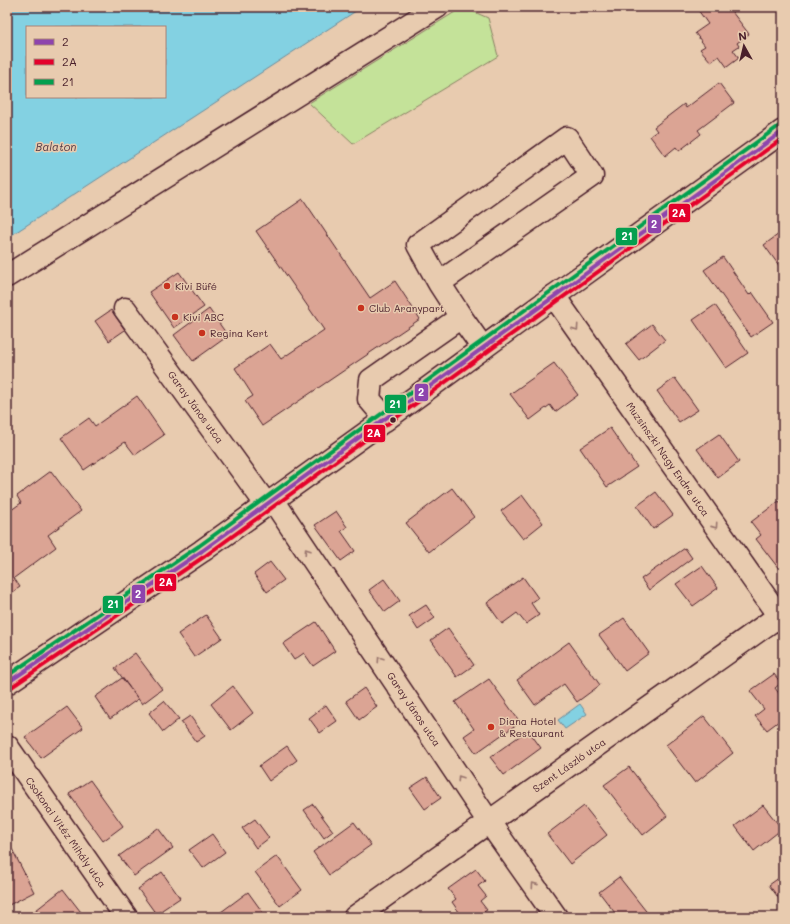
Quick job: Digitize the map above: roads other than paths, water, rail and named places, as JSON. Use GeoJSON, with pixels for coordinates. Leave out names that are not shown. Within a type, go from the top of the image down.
{"type":"FeatureCollection","features":[{"type":"Feature","properties":{"kind":"street"},"geometry":{"type":"LineString","coordinates":[[7,276],[437,7]]}},
{"type":"Feature","properties":{"kind":"street"},"geometry":{"type":"LineString","coordinates":[[7,684],[193,557],[783,131]]}},
{"type":"Feature","properties":{"kind":"street"},"geometry":{"type":"LineString","coordinates":[[439,283],[592,176],[567,138],[418,245],[439,283],[483,348]]}},
{"type":"Feature","properties":{"kind":"street","name":"Muzsinszki Nagy Endre utca"},"geometry":{"type":"LineString","coordinates":[[554,296],[782,617]]}},
{"type":"Feature","properties":{"kind":"street","name":"Garay János utca"},"geometry":{"type":"LineString","coordinates":[[125,309],[270,502],[489,822],[556,917]]}},
{"type":"Feature","properties":{"kind":"street"},"geometry":{"type":"LineString","coordinates":[[386,419],[369,399],[371,380],[461,317]]}},
{"type":"Feature","properties":{"kind":"street","name":"Szent László utca"},"geometry":{"type":"LineString","coordinates":[[355,917],[782,617]]}},
{"type":"Feature","properties":{"kind":"street","name":"Csokonai Vitéz Mihály utca"},"geometry":{"type":"LineString","coordinates":[[7,746],[126,917]]}},
{"type":"Feature","properties":{"kind":"water","name":"Balaton"},"geometry":{"type":"Polygon","coordinates":[[[7,7],[362,7],[7,238],[7,7]]]}},
{"type":"Feature","properties":{"kind":"water"},"geometry":{"type":"Polygon","coordinates":[[[580,704],[587,714],[565,729],[558,720],[580,704]]]}},
{"type":"Feature","properties":{"kind":"place","name":"Kivi Büfé"},"geometry":{"type":"Point","coordinates":[167,286]}},
{"type":"Feature","properties":{"kind":"place","name":"Club Aranypart"},"geometry":{"type":"Point","coordinates":[361,308]}},
{"type":"Feature","properties":{"kind":"place","name":"Kivi ABC"},"geometry":{"type":"Point","coordinates":[175,317]}},
{"type":"Feature","properties":{"kind":"place","name":"Regina Kert"},"geometry":{"type":"Point","coordinates":[202,333]}},
{"type":"Feature","properties":{"kind":"place","name":"Diana Hotel & Restaurant"},"geometry":{"type":"Point","coordinates":[491,727]}}]}
